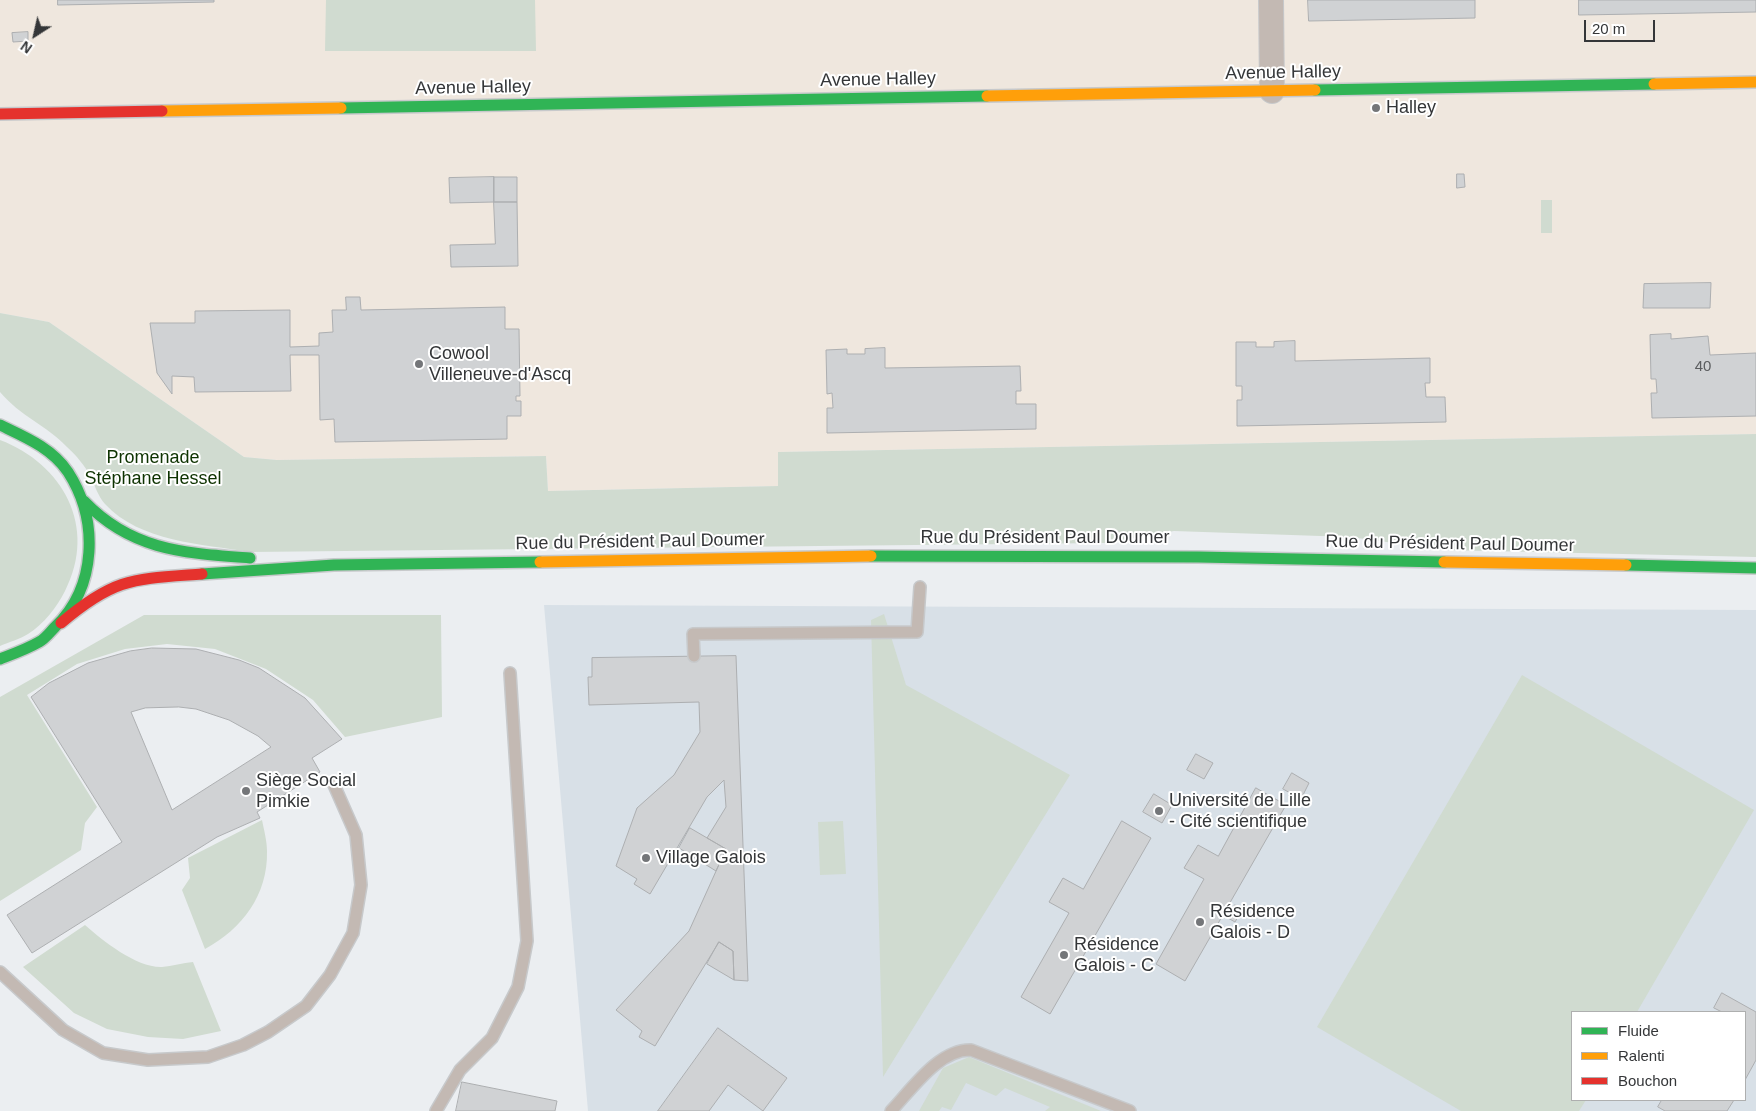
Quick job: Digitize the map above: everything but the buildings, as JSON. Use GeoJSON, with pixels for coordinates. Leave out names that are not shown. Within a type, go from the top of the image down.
{"type":"FeatureCollection","features":[{"type":"Feature","properties":{"kind":"main road","name":"Avenue Halley"},"geometry":{"type":"LineString","coordinates":[[0,114],[1756,82]]}},
{"type":"Feature","properties":{"kind":"main road"},"geometry":{"type":"LineString","coordinates":[[0,425],[32,438],[64,465],[76,482],[84,501],[92,539],[89,565],[82,590],[61,623]]}},
{"type":"Feature","properties":{"kind":"main road","name":"Rue du Président Paul Doumer"},"geometry":{"type":"LineString","coordinates":[[84,501],[101,521],[114,529],[166,548],[195,553],[334,565]]}},
{"type":"Feature","properties":{"kind":"main road","name":"Rue du Président Paul Doumer"},"geometry":{"type":"LineString","coordinates":[[0,660],[31,647],[100,592],[117,583],[134,579],[334,565],[1007,555],[1756,568]]}},
{"type":"Feature","properties":{"kind":"street"},"geometry":{"type":"LineString","coordinates":[[1271,0],[1272,90]]}},
{"type":"Feature","properties":{"kind":"street"},"geometry":{"type":"LineString","coordinates":[[0,410],[32,438]]}},
{"type":"Feature","properties":{"kind":"lane"},"geometry":{"type":"LineString","coordinates":[[694,656],[694,634],[917,632],[920,587]]}},
{"type":"Feature","properties":{"kind":"lane"},"geometry":{"type":"LineString","coordinates":[[436,1111],[460,1070],[492,1038],[518,987],[527,941],[510,673]]}},
{"type":"Feature","properties":{"kind":"lane"},"geometry":{"type":"LineString","coordinates":[[0,972],[63,1030],[103,1053],[148,1060],[208,1058],[243,1045],[268,1032],[306,1006],[330,974],[353,933],[361,886],[356,834],[334,785]]}},
{"type":"Feature","properties":{"kind":"lane"},"geometry":{"type":"LineString","coordinates":[[891,1111],[943,1057],[962,1049],[971,1050],[1130,1111]]}},
{"type":"Feature","properties":{"kind":"shaded area"},"geometry":{"type":"Polygon","coordinates":[[[0,0],[1756,0],[1756,434],[778,452],[778,486],[548,491],[546,456],[277,460],[244,457],[49,322],[0,313],[0,0]]]}},
{"type":"Feature","properties":{"kind":"shaded area","name":"Université de Lille ‐ Cité scientifique"},"geometry":{"type":"Polygon","coordinates":[[[544,605],[1756,610],[1756,1111],[588,1111],[544,605]]]}},
{"type":"Feature","properties":{"kind":"green space"},"geometry":{"type":"Polygon","coordinates":[[[326,0],[535,0],[536,51],[325,51],[326,0]]]}},
{"type":"Feature","properties":{"kind":"green space"},"geometry":{"type":"Polygon","coordinates":[[[1541,200],[1552,200],[1552,233],[1541,233],[1541,200]]]}},
{"type":"Feature","properties":{"kind":"green space","name":"Promenade Stéphane Hessel"},"geometry":{"type":"Polygon","coordinates":[[[0,313],[49,322],[244,457],[277,460],[546,456],[548,491],[778,486],[778,452],[1756,434],[1756,557],[1445,550],[1350,537],[1174,531],[1105,543],[250,552],[192,543],[154,534],[119,517],[105,504],[89,473],[74,454],[59,439],[16,408],[0,392],[0,313]]]}},
{"type":"Feature","properties":{"kind":"green space"},"geometry":{"type":"Polygon","coordinates":[[[0,440],[22,451],[41,465],[57,481],[76,521],[78,544],[74,567],[65,591],[54,609],[45,620],[28,634],[0,646],[0,440]]]}},
{"type":"Feature","properties":{"kind":"green space"},"geometry":{"type":"Polygon","coordinates":[[[884,614],[906,685],[1070,775],[883,1077],[871,620],[884,614]]]}},
{"type":"Feature","properties":{"kind":"green space"},"geometry":{"type":"Polygon","coordinates":[[[144,615],[441,615],[442,717],[345,737],[313,700],[266,669],[215,649],[167,644],[125,649],[77,664],[27,695],[97,807],[85,823],[81,850],[0,901],[0,697],[144,615]]]}},
{"type":"Feature","properties":{"kind":"green space"},"geometry":{"type":"Polygon","coordinates":[[[1522,675],[1754,810],[1638,1011],[1571,1011],[1571,1101],[1585,1101],[1579,1111],[1461,1111],[1317,1027],[1522,675]]]}},
{"type":"Feature","properties":{"kind":"green space"},"geometry":{"type":"Polygon","coordinates":[[[262,820],[267,847],[266,867],[258,896],[241,921],[218,941],[205,949],[182,890],[190,878],[188,858],[262,820]]]}},
{"type":"Feature","properties":{"kind":"green space"},"geometry":{"type":"Polygon","coordinates":[[[843,821],[846,874],[820,875],[818,822],[843,821]]]}},
{"type":"Feature","properties":{"kind":"green space"},"geometry":{"type":"Polygon","coordinates":[[[85,925],[111,946],[142,963],[162,967],[193,962],[221,1031],[183,1039],[148,1037],[107,1029],[74,1013],[23,967],[85,925]]]}},
{"type":"Feature","properties":{"kind":"green space"},"geometry":{"type":"Polygon","coordinates":[[[969,1057],[1101,1111],[1045,1111],[1050,1107],[1005,1088],[996,1096],[966,1083],[951,1110],[942,1107],[939,1111],[919,1111],[943,1068],[969,1057]]]}},
{"type":"Feature","properties":{"kind":"traffic: fast"},"geometry":{"type":"LineString","coordinates":[[1315,90],[1654,84]]}},
{"type":"Feature","properties":{"kind":"traffic: fast"},"geometry":{"type":"LineString","coordinates":[[341,108],[987,96]]}},
{"type":"Feature","properties":{"kind":"traffic: fast"},"geometry":{"type":"LineString","coordinates":[[0,425],[46,450],[62,464],[78,491],[85,511],[89,532],[86,573],[79,593],[69,611],[41,641],[0,659]]}},
{"type":"Feature","properties":{"kind":"traffic: fast"},"geometry":{"type":"LineString","coordinates":[[84,501],[102,518],[140,540],[182,551],[250,558]]}},
{"type":"Feature","properties":{"kind":"traffic: fast"},"geometry":{"type":"LineString","coordinates":[[871,556],[1198,557],[1444,562]]}},
{"type":"Feature","properties":{"kind":"traffic: fast"},"geometry":{"type":"LineString","coordinates":[[202,574],[334,565],[540,562]]}},
{"type":"Feature","properties":{"kind":"traffic: fast"},"geometry":{"type":"LineString","coordinates":[[1626,565],[1756,568]]}},
{"type":"Feature","properties":{"kind":"traffic: slow"},"geometry":{"type":"LineString","coordinates":[[1654,84],[1756,82]]}},
{"type":"Feature","properties":{"kind":"traffic: slow"},"geometry":{"type":"LineString","coordinates":[[987,96],[1315,90]]}},
{"type":"Feature","properties":{"kind":"traffic: slow"},"geometry":{"type":"LineString","coordinates":[[162,111],[341,108]]}},
{"type":"Feature","properties":{"kind":"traffic: slow"},"geometry":{"type":"LineString","coordinates":[[540,562],[871,556]]}},
{"type":"Feature","properties":{"kind":"traffic: slow"},"geometry":{"type":"LineString","coordinates":[[1444,562],[1626,565]]}},
{"type":"Feature","properties":{"kind":"traffic: jam"},"geometry":{"type":"LineString","coordinates":[[0,114],[162,111]]}},
{"type":"Feature","properties":{"kind":"traffic: jam"},"geometry":{"type":"LineString","coordinates":[[61,623],[96,597],[126,583],[159,577],[202,574]]}},
{"type":"Feature","properties":{"kind":"place","name":"Halley"},"geometry":{"type":"Point","coordinates":[1376,108]}},
{"type":"Feature","properties":{"kind":"place","name":"Cowool Villeneuve-d'Ascq"},"geometry":{"type":"Point","coordinates":[419,364]}},
{"type":"Feature","properties":{"kind":"place","name":"Siège Social Pimkie"},"geometry":{"type":"Point","coordinates":[246,791]}},
{"type":"Feature","properties":{"kind":"place","name":"Université de Lille ‐ Cité scientifique"},"geometry":{"type":"Point","coordinates":[1159,811]}},
{"type":"Feature","properties":{"kind":"place","name":"Village Galois"},"geometry":{"type":"Point","coordinates":[646,858]}},
{"type":"Feature","properties":{"kind":"place","name":"Résidence Galois - D"},"geometry":{"type":"Point","coordinates":[1200,922]}},
{"type":"Feature","properties":{"kind":"place","name":"Résidence Galois - C"},"geometry":{"type":"Point","coordinates":[1064,955]}}]}
